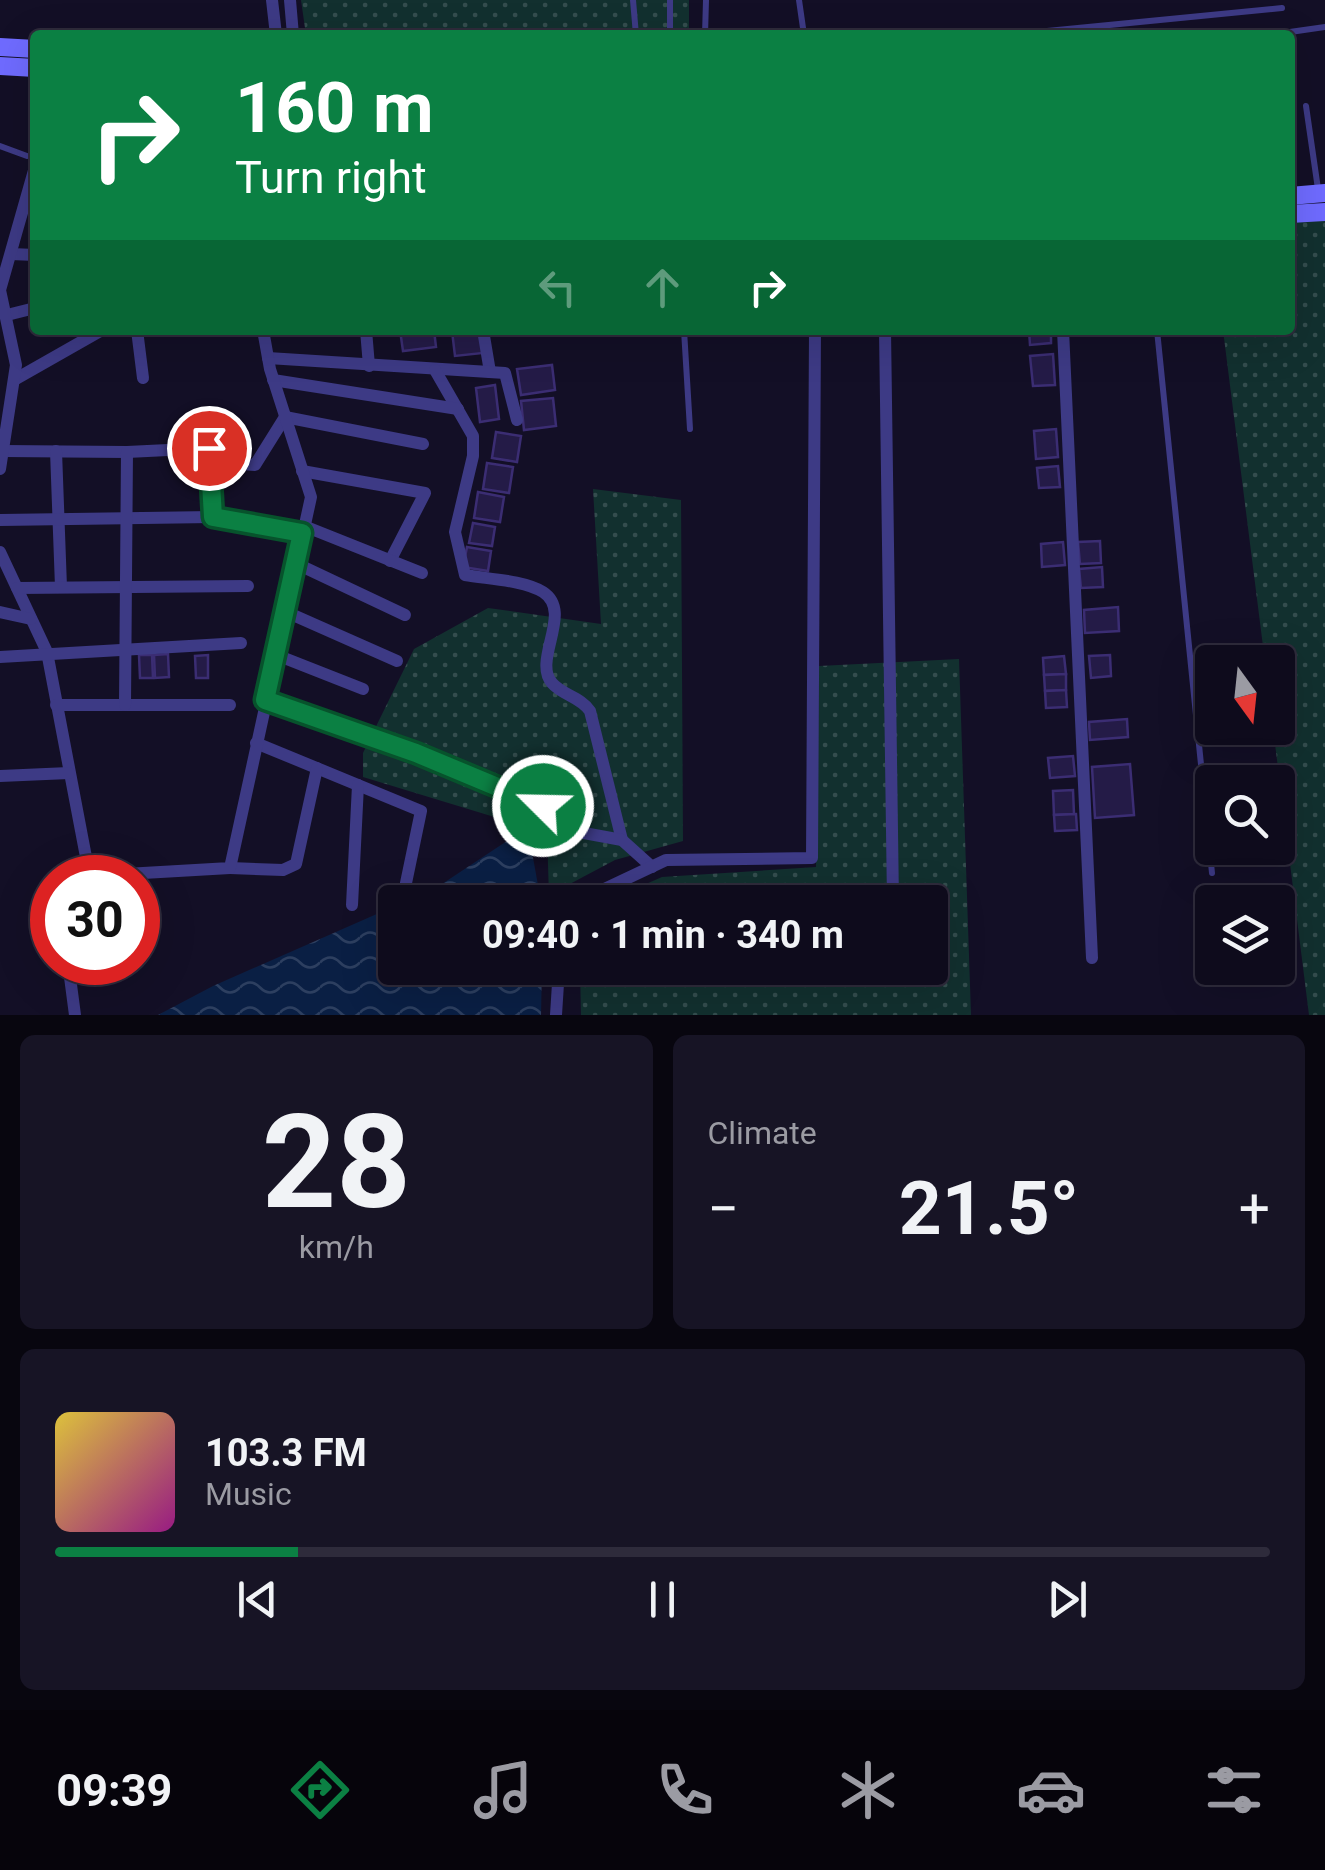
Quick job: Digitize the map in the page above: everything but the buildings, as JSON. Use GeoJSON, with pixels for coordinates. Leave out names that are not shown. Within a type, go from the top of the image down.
{"type":"FeatureCollection","features":[{"type":"Feature","properties":{"kind":"main road"},"geometry":{"type":"LineString","coordinates":[[0,47],[30,49]]}},
{"type":"Feature","properties":{"kind":"main road"},"geometry":{"type":"LineString","coordinates":[[0,66],[30,68]]}},
{"type":"Feature","properties":{"kind":"main road"},"geometry":{"type":"LineString","coordinates":[[1295,196],[1323,199]]}},
{"type":"Feature","properties":{"kind":"main road"},"geometry":{"type":"LineString","coordinates":[[1295,212],[1323,199]]}},
{"type":"Feature","properties":{"kind":"street"},"geometry":{"type":"LineString","coordinates":[[272,0],[275,30]]}},
{"type":"Feature","properties":{"kind":"street"},"geometry":{"type":"LineString","coordinates":[[290,0],[293,30]]}},
{"type":"Feature","properties":{"kind":"street"},"geometry":{"type":"LineString","coordinates":[[0,470],[4,422],[16,366],[0,290],[30,166]]}},
{"type":"Feature","properties":{"kind":"street"},"geometry":{"type":"LineString","coordinates":[[11,254],[30,255]]}},
{"type":"Feature","properties":{"kind":"street"},"geometry":{"type":"LineString","coordinates":[[6,314],[30,309]]}},
{"type":"Feature","properties":{"kind":"street"},"geometry":{"type":"LineString","coordinates":[[14,380],[93,335]]}},
{"type":"Feature","properties":{"kind":"street"},"geometry":{"type":"LineString","coordinates":[[138,335],[143,378]]}},
{"type":"Feature","properties":{"kind":"street"},"geometry":{"type":"LineString","coordinates":[[230,868],[311,497],[273,380],[264,335]]}},
{"type":"Feature","properties":{"kind":"street"},"geometry":{"type":"LineString","coordinates":[[366,335],[369,366]]}},
{"type":"Feature","properties":{"kind":"street"},"geometry":{"type":"LineString","coordinates":[[485,335],[490,372]]}},
{"type":"Feature","properties":{"kind":"street"},"geometry":{"type":"LineString","coordinates":[[613,885],[666,860],[812,858],[815,335]]}},
{"type":"Feature","properties":{"kind":"street"},"geometry":{"type":"LineString","coordinates":[[885,335],[893,885]]}},
{"type":"Feature","properties":{"kind":"street"},"geometry":{"type":"LineString","coordinates":[[1063,335],[1092,958]]}},
{"type":"Feature","properties":{"kind":"street"},"geometry":{"type":"LineString","coordinates":[[268,358],[505,373],[517,420]]}},
{"type":"Feature","properties":{"kind":"street"},"geometry":{"type":"LineString","coordinates":[[435,370],[473,436],[473,456],[456,532],[465,575],[542,591],[551,601],[551,682],[590,710],[622,840]]}},
{"type":"Feature","properties":{"kind":"street"},"geometry":{"type":"LineString","coordinates":[[273,380],[458,408]]}},
{"type":"Feature","properties":{"kind":"street"},"geometry":{"type":"LineString","coordinates":[[285,417],[424,444]]}},
{"type":"Feature","properties":{"kind":"street"},"geometry":{"type":"LineString","coordinates":[[210,462],[255,465],[285,417]]}},
{"type":"Feature","properties":{"kind":"street"},"geometry":{"type":"LineString","coordinates":[[3,451],[209,448],[213,517]]}},
{"type":"Feature","properties":{"kind":"street"},"geometry":{"type":"LineString","coordinates":[[56,451],[61,587]]}},
{"type":"Feature","properties":{"kind":"street"},"geometry":{"type":"LineString","coordinates":[[125,705],[126,452]]}},
{"type":"Feature","properties":{"kind":"street"},"geometry":{"type":"LineString","coordinates":[[302,471],[425,493],[390,560]]}},
{"type":"Feature","properties":{"kind":"street"},"geometry":{"type":"LineString","coordinates":[[0,520],[213,517],[303,530],[422,573]]}},
{"type":"Feature","properties":{"kind":"street"},"geometry":{"type":"LineString","coordinates":[[0,552],[47,652],[86,855]]}},
{"type":"Feature","properties":{"kind":"street"},"geometry":{"type":"LineString","coordinates":[[296,563],[406,615]]}},
{"type":"Feature","properties":{"kind":"street"},"geometry":{"type":"LineString","coordinates":[[17,588],[248,586]]}},
{"type":"Feature","properties":{"kind":"street"},"geometry":{"type":"LineString","coordinates":[[284,611],[397,661]]}},
{"type":"Feature","properties":{"kind":"street"},"geometry":{"type":"LineString","coordinates":[[0,612],[31,619]]}},
{"type":"Feature","properties":{"kind":"street"},"geometry":{"type":"LineString","coordinates":[[0,657],[241,643]]}},
{"type":"Feature","properties":{"kind":"street"},"geometry":{"type":"LineString","coordinates":[[274,654],[363,689]]}},
{"type":"Feature","properties":{"kind":"street"},"geometry":{"type":"LineString","coordinates":[[265,700],[416,753],[537,803],[573,831],[622,840],[652,867]]}},
{"type":"Feature","properties":{"kind":"street"},"geometry":{"type":"LineString","coordinates":[[56,705],[230,705]]}},
{"type":"Feature","properties":{"kind":"street"},"geometry":{"type":"LineString","coordinates":[[256,743],[422,811],[406,882]]}},
{"type":"Feature","properties":{"kind":"street"},"geometry":{"type":"LineString","coordinates":[[160,873],[230,868],[282,870],[296,864],[317,768]]}},
{"type":"Feature","properties":{"kind":"street"},"geometry":{"type":"LineString","coordinates":[[0,776],[69,773]]}},
{"type":"Feature","properties":{"kind":"street"},"geometry":{"type":"LineString","coordinates":[[352,905],[358,785]]}},
{"type":"Feature","properties":{"kind":"street"},"geometry":{"type":"LineString","coordinates":[[71,985],[74,1015]]}},
{"type":"Feature","properties":{"kind":"street"},"geometry":{"type":"LineString","coordinates":[[556,1015],[558,985]]}},
{"type":"Feature","properties":{"kind":"lane"},"geometry":{"type":"LineString","coordinates":[[633,0],[636,30]]}},
{"type":"Feature","properties":{"kind":"lane"},"geometry":{"type":"LineString","coordinates":[[670,0],[670,30]]}},
{"type":"Feature","properties":{"kind":"lane"},"geometry":{"type":"LineString","coordinates":[[704,30],[706,0]]}},
{"type":"Feature","properties":{"kind":"lane"},"geometry":{"type":"LineString","coordinates":[[798,0],[803,30]]}},
{"type":"Feature","properties":{"kind":"lane"},"geometry":{"type":"LineString","coordinates":[[1058,30],[1282,8]]}},
{"type":"Feature","properties":{"kind":"lane"},"geometry":{"type":"LineString","coordinates":[[1295,31],[1325,27]]}},
{"type":"Feature","properties":{"kind":"lane"},"geometry":{"type":"LineString","coordinates":[[1306,106],[1323,199]]}},
{"type":"Feature","properties":{"kind":"lane"},"geometry":{"type":"LineString","coordinates":[[0,146],[30,161]]}},
{"type":"Feature","properties":{"kind":"lane"},"geometry":{"type":"LineString","coordinates":[[684,335],[690,429]]}},
{"type":"Feature","properties":{"kind":"lane"},"geometry":{"type":"LineString","coordinates":[[1158,335],[1212,874]]}},
{"type":"Feature","properties":{"kind":"green space"},"geometry":{"type":"Polygon","coordinates":[[[301,0],[689,0],[689,30],[305,30],[301,0]]]}},
{"type":"Feature","properties":{"kind":"green space"},"geometry":{"type":"Polygon","coordinates":[[[1325,219],[1325,1015],[1309,1015],[1290,865],[1295,865],[1295,765],[1278,765],[1275,745],[1295,745],[1295,645],[1263,645],[1224,335],[1295,335],[1295,222],[1325,219]]]}},
{"type":"Feature","properties":{"kind":"green space"},"geometry":{"type":"Polygon","coordinates":[[[593,489],[681,500],[683,841],[615,860],[568,885],[549,885],[547,833],[363,777],[363,753],[414,649],[488,608],[601,624],[593,489]]]}},
{"type":"Feature","properties":{"kind":"green space"},"geometry":{"type":"Polygon","coordinates":[[[959,659],[971,1015],[581,1015],[580,985],[948,985],[948,885],[644,885],[662,877],[816,867],[819,666],[959,659]]]}},
{"type":"Feature","properties":{"kind":"water"},"geometry":{"type":"Polygon","coordinates":[[[519,833],[530,841],[538,885],[441,885],[519,833]]]}},
{"type":"Feature","properties":{"kind":"water"},"geometry":{"type":"Polygon","coordinates":[[[378,913],[378,985],[542,985],[541,1015],[158,1015],[213,986],[378,913]]]}},
{"type":"Feature","properties":{"kind":"route"},"geometry":{"type":"LineString","coordinates":[[209,448],[213,517],[302,533],[265,700],[416,753],[543,806]]}}]}
